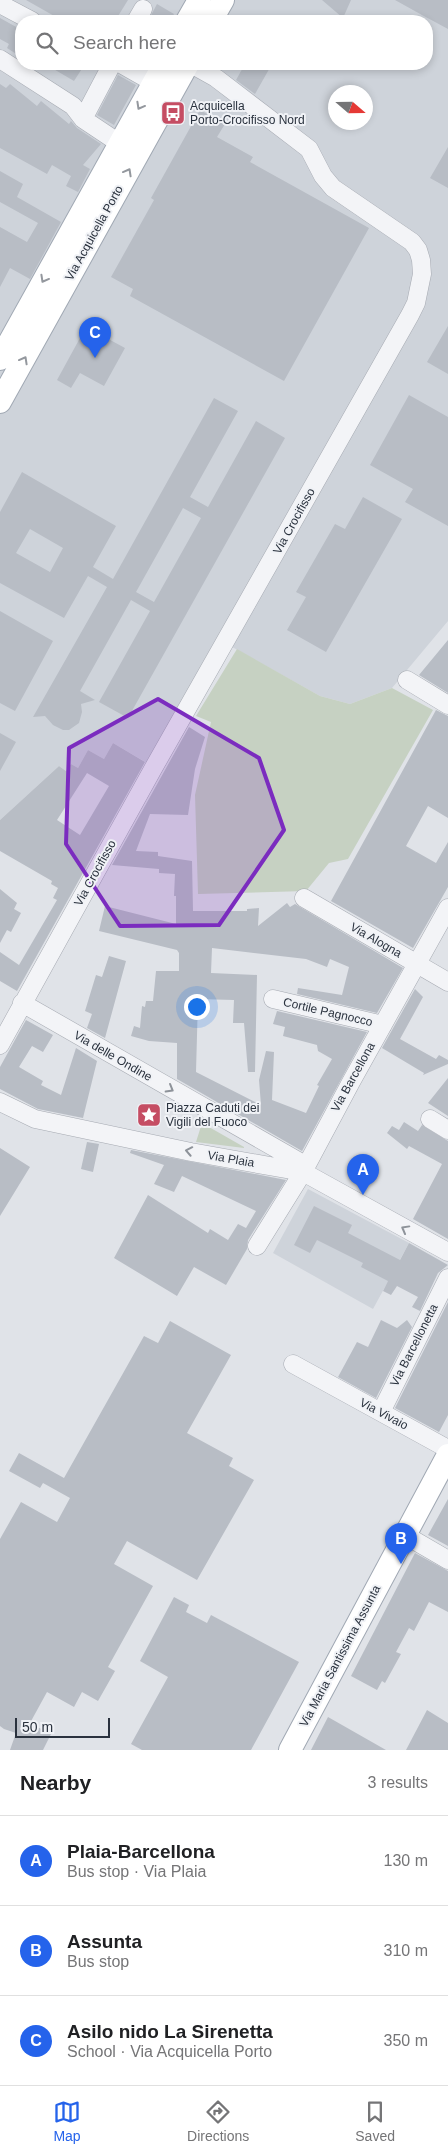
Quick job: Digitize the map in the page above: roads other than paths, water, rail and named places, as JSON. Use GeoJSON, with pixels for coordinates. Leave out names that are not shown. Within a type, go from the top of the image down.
{"type":"FeatureCollection","features":[{"type":"Feature","properties":{"kind":"main road"},"geometry":{"type":"LineString","coordinates":[[190,15],[199,0]]}},
{"type":"Feature","properties":{"kind":"main road"},"geometry":{"type":"LineString","coordinates":[[215,15],[223,0]]}},
{"type":"Feature","properties":{"kind":"main road","name":"Via Acquicella Porto"},"geometry":{"type":"LineString","coordinates":[[95,209],[120,143],[163,80],[180,70]]}},
{"type":"Feature","properties":{"kind":"main road","name":"Via Acquicella Porto"},"geometry":{"type":"LineString","coordinates":[[0,400],[70,254],[163,80]]}},
{"type":"Feature","properties":{"kind":"main road","name":"Via Acquicella Porto"},"geometry":{"type":"LineString","coordinates":[[0,359],[70,254]]}},
{"type":"Feature","properties":{"kind":"main road","name":"Via Maria Santissima Assunta"},"geometry":{"type":"LineString","coordinates":[[290,1750],[448,1456]]}},
{"type":"Feature","properties":{"kind":"street"},"geometry":{"type":"LineString","coordinates":[[0,4],[21,15]]}},
{"type":"Feature","properties":{"kind":"street"},"geometry":{"type":"LineString","coordinates":[[0,59],[15,69]]}},
{"type":"Feature","properties":{"kind":"street"},"geometry":{"type":"LineString","coordinates":[[17,70],[73,106],[83,119],[120,143]]}},
{"type":"Feature","properties":{"kind":"street"},"geometry":{"type":"LineString","coordinates":[[83,119],[109,70]]}},
{"type":"Feature","properties":{"kind":"street"},"geometry":{"type":"LineString","coordinates":[[137,70],[163,80]]}},
{"type":"Feature","properties":{"kind":"street","name":"Via Crocifisso"},"geometry":{"type":"LineString","coordinates":[[0,1045],[410,315],[420,288],[421,260],[412,242],[333,188],[323,176],[309,149],[216,78],[201,70]]}},
{"type":"Feature","properties":{"kind":"street"},"geometry":{"type":"LineString","coordinates":[[408,680],[448,705]]}},
{"type":"Feature","properties":{"kind":"street","name":"Via Alogna"},"geometry":{"type":"LineString","coordinates":[[304,898],[448,982]]}},
{"type":"Feature","properties":{"kind":"street","name":"Via Barcellona"},"geometry":{"type":"LineString","coordinates":[[257,1246],[304,1169],[448,908]]}},
{"type":"Feature","properties":{"kind":"street","name":"Cortile Pagnocco"},"geometry":{"type":"LineString","coordinates":[[273,999],[383,1025]]}},
{"type":"Feature","properties":{"kind":"street","name":"Via delle Ondine"},"geometry":{"type":"LineString","coordinates":[[22,1003],[256,1139],[304,1169]]}},
{"type":"Feature","properties":{"kind":"street"},"geometry":{"type":"LineString","coordinates":[[0,1095],[13,1102],[20,1112]]}},
{"type":"Feature","properties":{"kind":"street","name":"Via Plaia"},"geometry":{"type":"LineString","coordinates":[[0,1102],[35,1119],[245,1161],[304,1169],[448,1252]]}},
{"type":"Feature","properties":{"kind":"street"},"geometry":{"type":"LineString","coordinates":[[430,1119],[448,1130]]}},
{"type":"Feature","properties":{"kind":"street"},"geometry":{"type":"LineString","coordinates":[[245,1161],[253,1159],[259,1151],[260,1145],[256,1139]]}},
{"type":"Feature","properties":{"kind":"street","name":"Via Barcellonetta"},"geometry":{"type":"LineString","coordinates":[[381,1412],[448,1278]]}},
{"type":"Feature","properties":{"kind":"street","name":"Via Vivaio"},"geometry":{"type":"LineString","coordinates":[[293,1364],[448,1449]]}},
{"type":"Feature","properties":{"kind":"street"},"geometry":{"type":"LineString","coordinates":[[405,1535],[448,1560]]}},
{"type":"Feature","properties":{"kind":"place","name":"Acquicella Porto-Crocifisso Nord"},"geometry":{"type":"Point","coordinates":[173,113]}},
{"type":"Feature","properties":{"kind":"place","name":"Asilo nido La Sirenetta"},"geometry":{"type":"Point","coordinates":[95,358]}},
{"type":"Feature","properties":{"kind":"place","name":"Piazza Caduti dei Vigili del Fuoco"},"geometry":{"type":"Point","coordinates":[149,1115]}},
{"type":"Feature","properties":{"kind":"place","name":"Plaia-Barcellona"},"geometry":{"type":"Point","coordinates":[363,1195]}},
{"type":"Feature","properties":{"kind":"place","name":"Assunta"},"geometry":{"type":"Point","coordinates":[401,1564]}}]}
